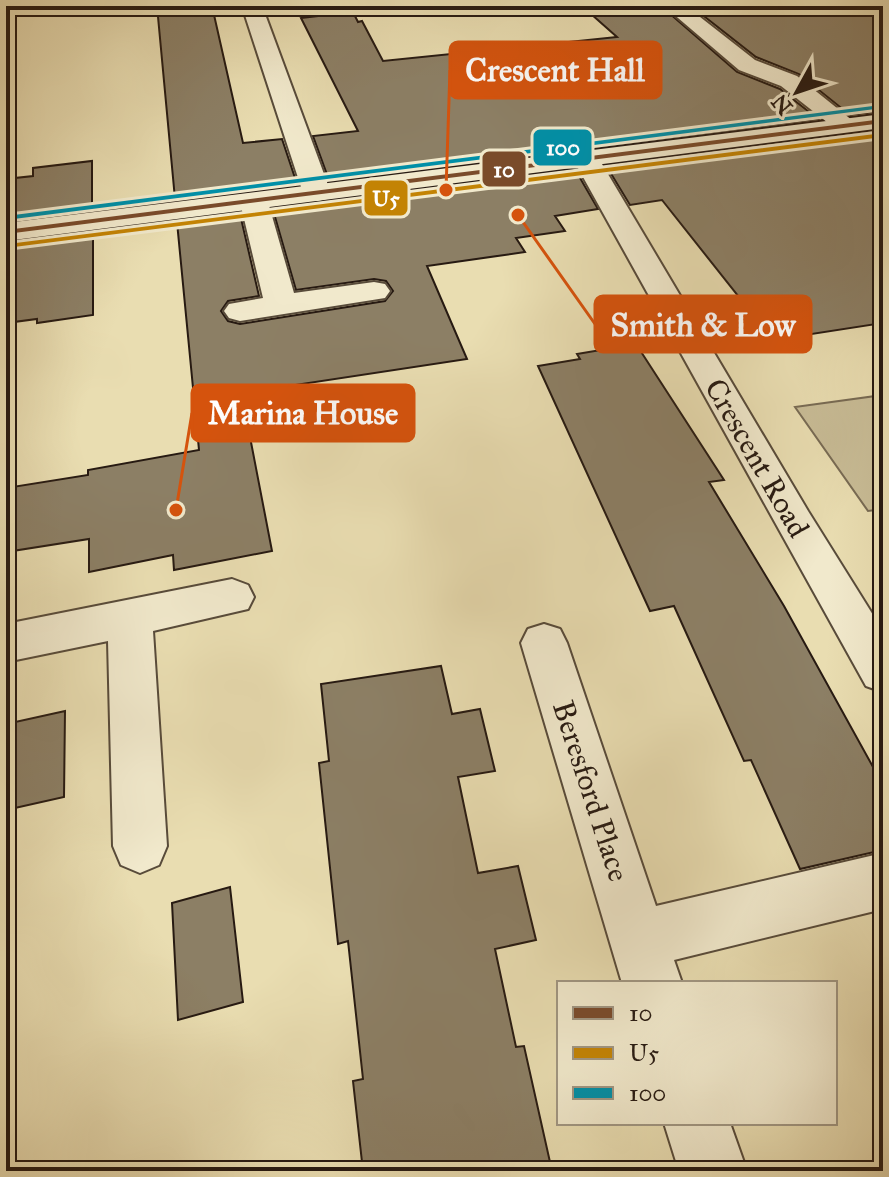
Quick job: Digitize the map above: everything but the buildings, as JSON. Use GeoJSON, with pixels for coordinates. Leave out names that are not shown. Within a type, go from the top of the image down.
{"type":"FeatureCollection","features":[{"type":"Feature","properties":{"kind":"street"},"geometry":{"type":"LineString","coordinates":[[252,6],[317,193]]}},
{"type":"Feature","properties":{"kind":"street"},"geometry":{"type":"LineString","coordinates":[[674,6],[747,65],[789,81],[846,125]]}},
{"type":"Feature","properties":{"kind":"street"},"geometry":{"type":"LineString","coordinates":[[6,232],[883,121]]}},
{"type":"Feature","properties":{"kind":"street","name":"Crescent Road"},"geometry":{"type":"LineString","coordinates":[[586,159],[793,522],[883,672]]}},
{"type":"Feature","properties":{"kind":"street"},"geometry":{"type":"LineString","coordinates":[[254,202],[281,304]]}},
{"type":"Feature","properties":{"kind":"street"},"geometry":{"type":"LineString","coordinates":[[240,311],[374,291]]}},
{"type":"Feature","properties":{"kind":"street"},"geometry":{"type":"LineString","coordinates":[[6,643],[232,597]]}},
{"type":"Feature","properties":{"kind":"street"},"geometry":{"type":"LineString","coordinates":[[130,618],[140,846]]}},
{"type":"Feature","properties":{"kind":"street","name":"Beresford Place"},"geometry":{"type":"LineString","coordinates":[[544,643],[645,961],[883,881]]}},
{"type":"Feature","properties":{"kind":"street"},"geometry":{"type":"LineString","coordinates":[[698,1125],[713,1171]]}},
{"type":"Feature","properties":{"kind":"shaded area"},"geometry":{"type":"Polygon","coordinates":[[[883,395],[883,509],[868,511],[795,407],[883,395]]]}},
{"type":"Feature","properties":{"kind":"transit line","name":"100"},"geometry":{"type":"LineString","coordinates":[[6,218],[881,107]]}},
{"type":"Feature","properties":{"kind":"transit line","name":"10"},"geometry":{"type":"LineString","coordinates":[[6,232],[883,121]]}},
{"type":"Feature","properties":{"kind":"transit line","name":"U5"},"geometry":{"type":"LineString","coordinates":[[8,246],[883,135]]}},
{"type":"Feature","properties":{"kind":"place","name":"Crescent Hall"},"geometry":{"type":"Point","coordinates":[446,190]}},
{"type":"Feature","properties":{"kind":"place","name":"Smith & Low"},"geometry":{"type":"Point","coordinates":[518,215]}},
{"type":"Feature","properties":{"kind":"place","name":"Marina House"},"geometry":{"type":"Point","coordinates":[176,510]}}]}
